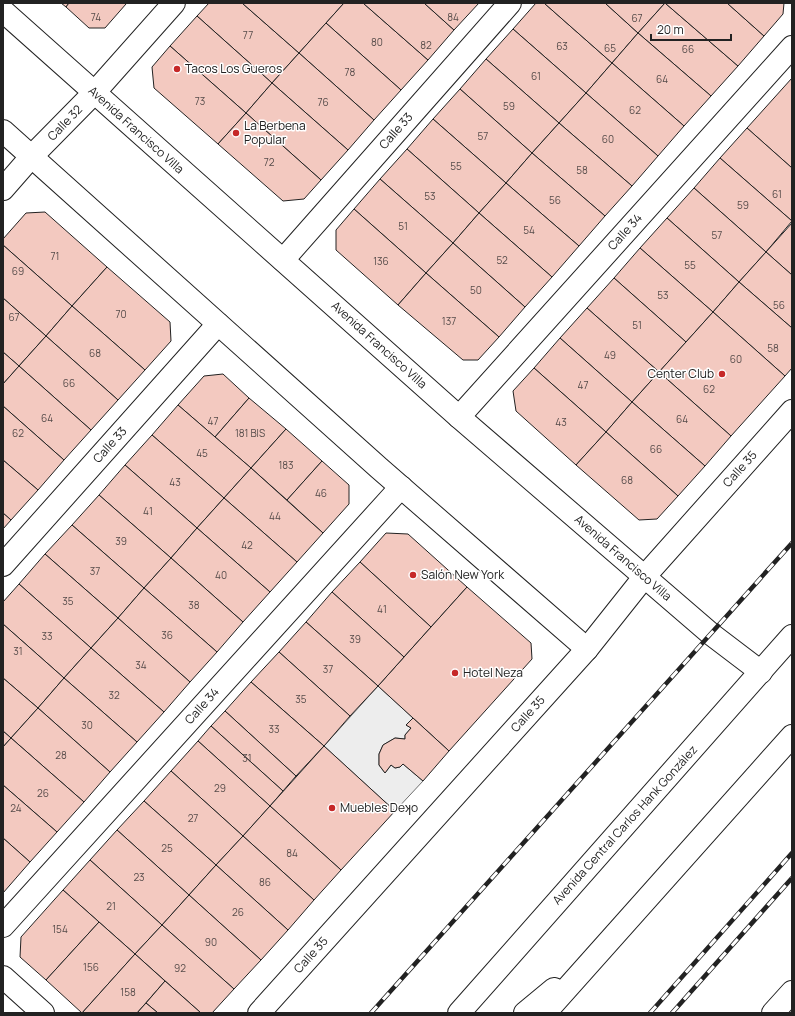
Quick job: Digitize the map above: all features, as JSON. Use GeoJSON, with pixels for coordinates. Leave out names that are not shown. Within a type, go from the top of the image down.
{"type":"FeatureCollection","features":[{"type":"Feature","properties":{"kind":"main road","name":"Calle 32"},"geometry":{"type":"LineString","coordinates":[[3,189],[31,157],[94,93],[174,3]]}},
{"type":"Feature","properties":{"kind":"main road","name":"Calle 33"},"geometry":{"type":"LineString","coordinates":[[283,260],[510,3]]}},
{"type":"Feature","properties":{"kind":"main road","name":"Avenida Francisco Villa"},"geometry":{"type":"LineString","coordinates":[[3,11],[459,417],[711,634],[761,672]]}},
{"type":"Feature","properties":{"kind":"main road","name":"Calle 34"},"geometry":{"type":"LineString","coordinates":[[459,417],[792,47]]}},
{"type":"Feature","properties":{"kind":"main road"},"geometry":{"type":"LineString","coordinates":[[3,131],[401,487],[587,649]]}},
{"type":"Feature","properties":{"kind":"main road","name":"Calle 33"},"geometry":{"type":"LineString","coordinates":[[3,565],[218,324]]}},
{"type":"Feature","properties":{"kind":"main road","name":"Calle 35"},"geometry":{"type":"LineString","coordinates":[[259,1013],[587,649],[645,576],[792,411]]}},
{"type":"Feature","properties":{"kind":"main road","name":"Calle 34"},"geometry":{"type":"LineString","coordinates":[[3,926],[401,487]]}},
{"type":"Feature","properties":{"kind":"main road","name":"Avenida Central Carlos Hank González"},"geometry":{"type":"LineString","coordinates":[[459,1013],[792,636]]}},
{"type":"Feature","properties":{"kind":"main road"},"geometry":{"type":"LineString","coordinates":[[545,1013],[792,736]]}},
{"type":"Feature","properties":{"kind":"main road"},"geometry":{"type":"LineString","coordinates":[[525,1013],[597,955]]}},
{"type":"Feature","properties":{"kind":"main road"},"geometry":{"type":"LineString","coordinates":[[3,977],[43,1013]]}},
{"type":"Feature","properties":{"kind":"main road"},"geometry":{"type":"LineString","coordinates":[[773,1013],[792,992]]}},
{"type":"Feature","properties":{"kind":"shaded area"},"geometry":{"type":"Polygon","coordinates":[[[378,686],[413,718],[406,725],[411,728],[405,735],[405,739],[395,738],[383,745],[379,754],[379,765],[385,773],[391,765],[395,768],[400,767],[403,764],[423,781],[395,811],[324,746],[378,686]]]}},
{"type":"Feature","properties":{"kind":"building"},"geometry":{"type":"Polygon","coordinates":[[[61,3],[69,3],[66,7],[61,3]]]}},
{"type":"Feature","properties":{"kind":"building"},"geometry":{"type":"Polygon","coordinates":[[[69,3],[126,4],[105,28],[89,28],[66,7],[69,3]]]}},
{"type":"Feature","properties":{"kind":"building"},"geometry":{"type":"Polygon","coordinates":[[[209,3],[242,3],[299,53],[272,83],[197,16],[209,3]]]}},
{"type":"Feature","properties":{"kind":"building"},"geometry":{"type":"Polygon","coordinates":[[[242,3],[344,3],[299,53],[242,3]]]}},
{"type":"Feature","properties":{"kind":"building"},"geometry":{"type":"Polygon","coordinates":[[[344,3],[363,3],[428,60],[401,90],[326,23],[344,3]]]}},
{"type":"Feature","properties":{"kind":"building"},"geometry":{"type":"Polygon","coordinates":[[[363,3],[424,3],[454,30],[428,60],[363,3]]]}},
{"type":"Feature","properties":{"kind":"building"},"geometry":{"type":"Polygon","coordinates":[[[424,3],[479,3],[454,30],[424,3]]]}},
{"type":"Feature","properties":{"kind":"building"},"geometry":{"type":"Polygon","coordinates":[[[536,3],[544,3],[612,63],[586,93],[513,29],[536,3]]]}},
{"type":"Feature","properties":{"kind":"building"},"geometry":{"type":"Polygon","coordinates":[[[544,3],[605,3],[638,33],[612,63],[544,3]]]}},
{"type":"Feature","properties":{"kind":"building"},"geometry":{"type":"Polygon","coordinates":[[[605,3],[665,3],[638,33],[605,3]]]}},
{"type":"Feature","properties":{"kind":"building"},"geometry":{"type":"Polygon","coordinates":[[[665,3],[738,66],[711,96],[638,33],[665,3]]]}},
{"type":"Feature","properties":{"kind":"building"},"geometry":{"type":"Polygon","coordinates":[[[665,3],[727,3],[764,36],[738,66],[665,3]]]}},
{"type":"Feature","properties":{"kind":"building"},"geometry":{"type":"Polygon","coordinates":[[[727,3],[784,3],[783,14],[764,36],[727,3]]]}},
{"type":"Feature","properties":{"kind":"building"},"geometry":{"type":"Polygon","coordinates":[[[197,16],[272,83],[246,113],[170,46],[197,16]]]}},
{"type":"Feature","properties":{"kind":"building"},"geometry":{"type":"Polygon","coordinates":[[[326,23],[401,90],[374,120],[299,53],[326,23]]]}},
{"type":"Feature","properties":{"kind":"building"},"geometry":{"type":"Polygon","coordinates":[[[513,29],[586,93],[559,123],[486,59],[513,29]]]}},
{"type":"Feature","properties":{"kind":"building"},"geometry":{"type":"Polygon","coordinates":[[[638,33],[711,96],[684,126],[612,63],[638,33]]]}},
{"type":"Feature","properties":{"kind":"building"},"geometry":{"type":"Polygon","coordinates":[[[170,46],[246,113],[218,144],[154,88],[152,67],[170,46]]]}},
{"type":"Feature","properties":{"kind":"building"},"geometry":{"type":"Polygon","coordinates":[[[299,53],[374,120],[348,150],[272,83],[299,53]]]}},
{"type":"Feature","properties":{"kind":"building"},"geometry":{"type":"Polygon","coordinates":[[[486,59],[559,123],[532,153],[460,89],[486,59]]]}},
{"type":"Feature","properties":{"kind":"building"},"geometry":{"type":"Polygon","coordinates":[[[612,63],[684,126],[658,156],[586,93],[612,63]]]}},
{"type":"Feature","properties":{"kind":"building"},"geometry":{"type":"Polygon","coordinates":[[[792,78],[792,168],[747,128],[792,78]]]}},
{"type":"Feature","properties":{"kind":"building"},"geometry":{"type":"Polygon","coordinates":[[[272,83],[348,150],[321,180],[246,113],[272,83]]]}},
{"type":"Feature","properties":{"kind":"building"},"geometry":{"type":"Polygon","coordinates":[[[460,89],[532,153],[506,183],[433,119],[460,89]]]}},
{"type":"Feature","properties":{"kind":"building"},"geometry":{"type":"Polygon","coordinates":[[[586,93],[658,156],[632,186],[559,123],[586,93]]]}},
{"type":"Feature","properties":{"kind":"building"},"geometry":{"type":"Polygon","coordinates":[[[246,113],[321,180],[304,199],[283,201],[218,144],[246,113]]]}},
{"type":"Feature","properties":{"kind":"building"},"geometry":{"type":"Polygon","coordinates":[[[433,119],[506,183],[479,213],[407,149],[433,119]]]}},
{"type":"Feature","properties":{"kind":"building"},"geometry":{"type":"Polygon","coordinates":[[[559,123],[632,186],[605,216],[532,153],[559,123]]]}},
{"type":"Feature","properties":{"kind":"building"},"geometry":{"type":"Polygon","coordinates":[[[747,128],[792,168],[792,221],[720,158],[747,128]]]}},
{"type":"Feature","properties":{"kind":"building"},"geometry":{"type":"Polygon","coordinates":[[[407,149],[479,213],[453,243],[380,179],[407,149]]]}},
{"type":"Feature","properties":{"kind":"building"},"geometry":{"type":"Polygon","coordinates":[[[532,153],[605,216],[579,246],[506,183],[532,153]]]}},
{"type":"Feature","properties":{"kind":"building"},"geometry":{"type":"Polygon","coordinates":[[[720,158],[792,221],[766,252],[694,188],[720,158]]]}},
{"type":"Feature","properties":{"kind":"building"},"geometry":{"type":"Polygon","coordinates":[[[380,179],[453,243],[426,273],[354,209],[380,179]]]}},
{"type":"Feature","properties":{"kind":"building"},"geometry":{"type":"Polygon","coordinates":[[[506,183],[579,246],[552,277],[479,213],[506,183]]]}},
{"type":"Feature","properties":{"kind":"building"},"geometry":{"type":"Polygon","coordinates":[[[694,188],[766,252],[739,282],[667,218],[694,188]]]}},
{"type":"Feature","properties":{"kind":"building"},"geometry":{"type":"Polygon","coordinates":[[[354,209],[426,273],[398,305],[336,250],[336,230],[354,209]]]}},
{"type":"Feature","properties":{"kind":"building"},"geometry":{"type":"Polygon","coordinates":[[[45,212],[107,267],[72,306],[3,245],[3,239],[26,213],[45,212]]]}},
{"type":"Feature","properties":{"kind":"building"},"geometry":{"type":"Polygon","coordinates":[[[479,213],[552,277],[525,307],[453,243],[479,213]]]}},
{"type":"Feature","properties":{"kind":"building"},"geometry":{"type":"Polygon","coordinates":[[[667,218],[739,282],[713,312],[640,248],[667,218]]]}},
{"type":"Feature","properties":{"kind":"building"},"geometry":{"type":"Polygon","coordinates":[[[792,223],[792,275],[766,252],[792,223]]]}},
{"type":"Feature","properties":{"kind":"building"},"geometry":{"type":"Polygon","coordinates":[[[453,243],[525,307],[499,337],[426,273],[453,243]]]}},
{"type":"Feature","properties":{"kind":"building"},"geometry":{"type":"Polygon","coordinates":[[[3,245],[72,306],[46,336],[3,298],[3,245]]]}},
{"type":"Feature","properties":{"kind":"building"},"geometry":{"type":"Polygon","coordinates":[[[640,248],[713,312],[686,342],[614,278],[640,248]]]}},
{"type":"Feature","properties":{"kind":"building"},"geometry":{"type":"Polygon","coordinates":[[[766,252],[792,275],[792,328],[739,282],[766,252]]]}},
{"type":"Feature","properties":{"kind":"building"},"geometry":{"type":"Polygon","coordinates":[[[107,267],[170,322],[171,341],[145,370],[72,306],[107,267]]]}},
{"type":"Feature","properties":{"kind":"building"},"geometry":{"type":"Polygon","coordinates":[[[426,273],[499,337],[478,360],[463,360],[398,305],[426,273]]]}},
{"type":"Feature","properties":{"kind":"building"},"geometry":{"type":"Polygon","coordinates":[[[614,278],[686,342],[659,372],[587,308],[614,278]]]}},
{"type":"Feature","properties":{"kind":"building"},"geometry":{"type":"Polygon","coordinates":[[[739,282],[792,328],[792,368],[785,376],[713,312],[739,282]]]}},
{"type":"Feature","properties":{"kind":"building"},"geometry":{"type":"Polygon","coordinates":[[[3,298],[46,336],[19,366],[3,352],[3,298]]]}},
{"type":"Feature","properties":{"kind":"building"},"geometry":{"type":"Polygon","coordinates":[[[72,306],[145,370],[118,400],[46,336],[72,306]]]}},
{"type":"Feature","properties":{"kind":"building"},"geometry":{"type":"Polygon","coordinates":[[[587,308],[659,372],[632,402],[560,338],[587,308]]]}},
{"type":"Feature","properties":{"kind":"building","name":"Center Club"},"geometry":{"type":"Polygon","coordinates":[[[713,312],[785,376],[731,436],[659,372],[713,312]]]}},
{"type":"Feature","properties":{"kind":"building"},"geometry":{"type":"Polygon","coordinates":[[[46,336],[118,400],[91,430],[19,366],[46,336]]]}},
{"type":"Feature","properties":{"kind":"building"},"geometry":{"type":"Polygon","coordinates":[[[560,338],[632,402],[606,432],[534,368],[560,338]]]}},
{"type":"Feature","properties":{"kind":"building"},"geometry":{"type":"Polygon","coordinates":[[[3,352],[19,366],[3,384],[3,352]]]}},
{"type":"Feature","properties":{"kind":"building"},"geometry":{"type":"Polygon","coordinates":[[[19,366],[91,430],[64,460],[3,406],[3,384],[19,366]]]}},
{"type":"Feature","properties":{"kind":"building"},"geometry":{"type":"Polygon","coordinates":[[[534,368],[606,432],[576,465],[516,411],[513,391],[534,368]]]}},
{"type":"Feature","properties":{"kind":"building"},"geometry":{"type":"Polygon","coordinates":[[[659,372],[731,436],[705,466],[632,402],[659,372]]]}},
{"type":"Feature","properties":{"kind":"building"},"geometry":{"type":"Polygon","coordinates":[[[223,374],[249,398],[215,437],[178,405],[204,376],[223,374]]]}},
{"type":"Feature","properties":{"kind":"building"},"geometry":{"type":"Polygon","coordinates":[[[249,398],[286,429],[251,468],[215,437],[249,398]]]}},
{"type":"Feature","properties":{"kind":"building"},"geometry":{"type":"Polygon","coordinates":[[[632,402],[705,466],[678,496],[606,432],[632,402]]]}},
{"type":"Feature","properties":{"kind":"building"},"geometry":{"type":"Polygon","coordinates":[[[178,405],[251,468],[224,498],[152,435],[178,405]]]}},
{"type":"Feature","properties":{"kind":"building"},"geometry":{"type":"Polygon","coordinates":[[[3,406],[64,460],[38,490],[3,460],[3,406]]]}},
{"type":"Feature","properties":{"kind":"building"},"geometry":{"type":"Polygon","coordinates":[[[286,429],[322,461],[287,500],[251,468],[286,429]]]}},
{"type":"Feature","properties":{"kind":"building"},"geometry":{"type":"Polygon","coordinates":[[[606,432],[678,496],[657,519],[639,520],[576,465],[606,432]]]}},
{"type":"Feature","properties":{"kind":"building"},"geometry":{"type":"Polygon","coordinates":[[[152,435],[224,498],[197,528],[125,465],[152,435]]]}},
{"type":"Feature","properties":{"kind":"building"},"geometry":{"type":"Polygon","coordinates":[[[3,460],[38,490],[11,520],[3,513],[3,460]]]}},
{"type":"Feature","properties":{"kind":"building"},"geometry":{"type":"Polygon","coordinates":[[[322,461],[349,485],[349,504],[323,533],[287,500],[322,461]]]}},
{"type":"Feature","properties":{"kind":"building"},"geometry":{"type":"Polygon","coordinates":[[[125,465],[197,528],[171,558],[99,495],[125,465]]]}},
{"type":"Feature","properties":{"kind":"building"},"geometry":{"type":"Polygon","coordinates":[[[251,468],[323,533],[297,562],[224,498],[251,468]]]}},
{"type":"Feature","properties":{"kind":"building"},"geometry":{"type":"Polygon","coordinates":[[[99,495],[171,558],[144,588],[72,525],[99,495]]]}},
{"type":"Feature","properties":{"kind":"building"},"geometry":{"type":"Polygon","coordinates":[[[224,498],[297,562],[270,592],[197,528],[224,498]]]}},
{"type":"Feature","properties":{"kind":"building"},"geometry":{"type":"Polygon","coordinates":[[[3,513],[11,520],[3,529],[3,513]]]}},
{"type":"Feature","properties":{"kind":"building"},"geometry":{"type":"Polygon","coordinates":[[[72,525],[144,588],[118,618],[45,554],[72,525]]]}},
{"type":"Feature","properties":{"kind":"building"},"geometry":{"type":"Polygon","coordinates":[[[197,528],[270,592],[243,622],[171,558],[197,528]]]}},
{"type":"Feature","properties":{"kind":"building","name":"Salón New York"},"geometry":{"type":"Polygon","coordinates":[[[386,533],[408,534],[467,587],[431,627],[360,562],[386,533]]]}},
{"type":"Feature","properties":{"kind":"building"},"geometry":{"type":"Polygon","coordinates":[[[45,554],[118,618],[91,648],[19,584],[45,554]]]}},
{"type":"Feature","properties":{"kind":"building"},"geometry":{"type":"Polygon","coordinates":[[[171,558],[243,622],[217,652],[144,588],[171,558]]]}},
{"type":"Feature","properties":{"kind":"building"},"geometry":{"type":"Polygon","coordinates":[[[360,562],[431,627],[404,657],[332,592],[360,562]]]}},
{"type":"Feature","properties":{"kind":"building"},"geometry":{"type":"Polygon","coordinates":[[[19,584],[91,648],[64,678],[3,624],[3,602],[19,584]]]}},
{"type":"Feature","properties":{"kind":"building","name":"Hotel Neza"},"geometry":{"type":"Polygon","coordinates":[[[467,587],[531,643],[532,659],[449,751],[378,686],[467,587]]]}},
{"type":"Feature","properties":{"kind":"building"},"geometry":{"type":"Polygon","coordinates":[[[144,588],[217,652],[190,682],[118,618],[144,588]]]}},
{"type":"Feature","properties":{"kind":"building"},"geometry":{"type":"Polygon","coordinates":[[[332,592],[404,657],[378,686],[306,622],[332,592]]]}},
{"type":"Feature","properties":{"kind":"building"},"geometry":{"type":"Polygon","coordinates":[[[118,618],[190,682],[164,712],[91,648],[118,618]]]}},
{"type":"Feature","properties":{"kind":"building"},"geometry":{"type":"Polygon","coordinates":[[[306,622],[378,686],[350,716],[279,652],[306,622]]]}},
{"type":"Feature","properties":{"kind":"building"},"geometry":{"type":"Polygon","coordinates":[[[3,624],[64,678],[38,708],[3,678],[3,624]]]}},
{"type":"Feature","properties":{"kind":"building"},"geometry":{"type":"Polygon","coordinates":[[[91,648],[164,712],[137,742],[64,678],[91,648]]]}},
{"type":"Feature","properties":{"kind":"building"},"geometry":{"type":"Polygon","coordinates":[[[279,652],[350,716],[324,746],[251,682],[279,652]]]}},
{"type":"Feature","properties":{"kind":"building"},"geometry":{"type":"Polygon","coordinates":[[[3,678],[38,708],[11,738],[3,731],[3,678]]]}},
{"type":"Feature","properties":{"kind":"building"},"geometry":{"type":"Polygon","coordinates":[[[64,678],[137,742],[110,772],[38,708],[64,678]]]}},
{"type":"Feature","properties":{"kind":"building"},"geometry":{"type":"Polygon","coordinates":[[[251,682],[324,746],[296,776],[225,711],[251,682]]]}},
{"type":"Feature","properties":{"kind":"building"},"geometry":{"type":"Polygon","coordinates":[[[38,708],[110,772],[84,802],[11,738],[38,708]]]}},
{"type":"Feature","properties":{"kind":"building"},"geometry":{"type":"Polygon","coordinates":[[[225,711],[296,776],[283,791],[211,726],[225,711]]]}},
{"type":"Feature","properties":{"kind":"building"},"geometry":{"type":"Polygon","coordinates":[[[413,718],[449,751],[423,781],[403,764],[400,767],[395,768],[391,765],[385,773],[379,765],[379,754],[383,745],[395,738],[405,739],[405,735],[411,728],[406,725],[413,718]]]}},
{"type":"Feature","properties":{"kind":"building"},"geometry":{"type":"Polygon","coordinates":[[[211,726],[283,791],[270,806],[198,741],[211,726]]]}},
{"type":"Feature","properties":{"kind":"building"},"geometry":{"type":"Polygon","coordinates":[[[3,731],[11,738],[3,747],[3,731]]]}},
{"type":"Feature","properties":{"kind":"building"},"geometry":{"type":"Polygon","coordinates":[[[11,738],[84,802],[57,832],[3,785],[3,747],[11,738]]]}},
{"type":"Feature","properties":{"kind":"building"},"geometry":{"type":"Polygon","coordinates":[[[198,741],[270,806],[243,836],[171,771],[198,741]]]}},
{"type":"Feature","properties":{"kind":"building","name":"Muebles Deʞo"},"geometry":{"type":"Polygon","coordinates":[[[324,746],[395,811],[341,870],[270,806],[324,746]]]}},
{"type":"Feature","properties":{"kind":"building"},"geometry":{"type":"Polygon","coordinates":[[[171,771],[243,836],[216,865],[144,801],[171,771]]]}},
{"type":"Feature","properties":{"kind":"building"},"geometry":{"type":"Polygon","coordinates":[[[3,785],[57,832],[30,862],[3,838],[3,785]]]}},
{"type":"Feature","properties":{"kind":"building"},"geometry":{"type":"Polygon","coordinates":[[[144,801],[216,865],[189,895],[117,830],[144,801]]]}},
{"type":"Feature","properties":{"kind":"building"},"geometry":{"type":"Polygon","coordinates":[[[270,806],[341,870],[314,900],[243,836],[270,806]]]}},
{"type":"Feature","properties":{"kind":"building"},"geometry":{"type":"Polygon","coordinates":[[[117,830],[189,895],[162,925],[90,860],[117,830]]]}},
{"type":"Feature","properties":{"kind":"building"},"geometry":{"type":"Polygon","coordinates":[[[243,836],[314,900],[288,930],[216,865],[243,836]]]}},
{"type":"Feature","properties":{"kind":"building"},"geometry":{"type":"Polygon","coordinates":[[[3,838],[30,862],[3,893],[3,838]]]}},
{"type":"Feature","properties":{"kind":"building"},"geometry":{"type":"Polygon","coordinates":[[[90,860],[162,925],[135,954],[63,890],[90,860]]]}},
{"type":"Feature","properties":{"kind":"building"},"geometry":{"type":"Polygon","coordinates":[[[216,865],[288,930],[261,960],[189,895],[216,865]]]}},
{"type":"Feature","properties":{"kind":"building"},"geometry":{"type":"Polygon","coordinates":[[[63,890],[99,922],[46,980],[20,957],[21,937],[63,890]]]}},
{"type":"Feature","properties":{"kind":"building"},"geometry":{"type":"Polygon","coordinates":[[[189,895],[261,960],[234,989],[162,925],[189,895]]]}},
{"type":"Feature","properties":{"kind":"building"},"geometry":{"type":"Polygon","coordinates":[[[99,922],[135,954],[82,1013],[46,980],[99,922]]]}},
{"type":"Feature","properties":{"kind":"building"},"geometry":{"type":"Polygon","coordinates":[[[162,925],[234,989],[212,1013],[201,1013],[135,954],[162,925]]]}},
{"type":"Feature","properties":{"kind":"building"},"geometry":{"type":"Polygon","coordinates":[[[135,954],[165,981],[137,1013],[82,1013],[135,954]]]}},
{"type":"Feature","properties":{"kind":"building"},"geometry":{"type":"Polygon","coordinates":[[[165,981],[201,1013],[158,1013],[146,1003],[165,981]]]}},
{"type":"Feature","properties":{"kind":"building"},"geometry":{"type":"Polygon","coordinates":[[[146,1003],[158,1013],[137,1013],[146,1003]]]}},
{"type":"Feature","properties":{"kind":"railway"},"geometry":{"type":"LineString","coordinates":[[371,1013],[792,543]]}},
{"type":"Feature","properties":{"kind":"railway"},"geometry":{"type":"LineString","coordinates":[[650,1013],[792,853]]}},
{"type":"Feature","properties":{"kind":"railway"},"geometry":{"type":"LineString","coordinates":[[672,1013],[792,878]]}},
{"type":"Feature","properties":{"kind":"place","name":"Tacos Los Gueros"},"geometry":{"type":"Point","coordinates":[177,69]}},
{"type":"Feature","properties":{"kind":"place","name":"La Berbena Popular"},"geometry":{"type":"Point","coordinates":[236,133]}},
{"type":"Feature","properties":{"kind":"place","name":"Center Club"},"geometry":{"type":"Point","coordinates":[722,374]}},
{"type":"Feature","properties":{"kind":"place","name":"Salón New York"},"geometry":{"type":"Point","coordinates":[413,575]}},
{"type":"Feature","properties":{"kind":"place","name":"Hotel Neza"},"geometry":{"type":"Point","coordinates":[455,673]}},
{"type":"Feature","properties":{"kind":"place","name":"Muebles Deʞo"},"geometry":{"type":"Point","coordinates":[332,808]}}]}
